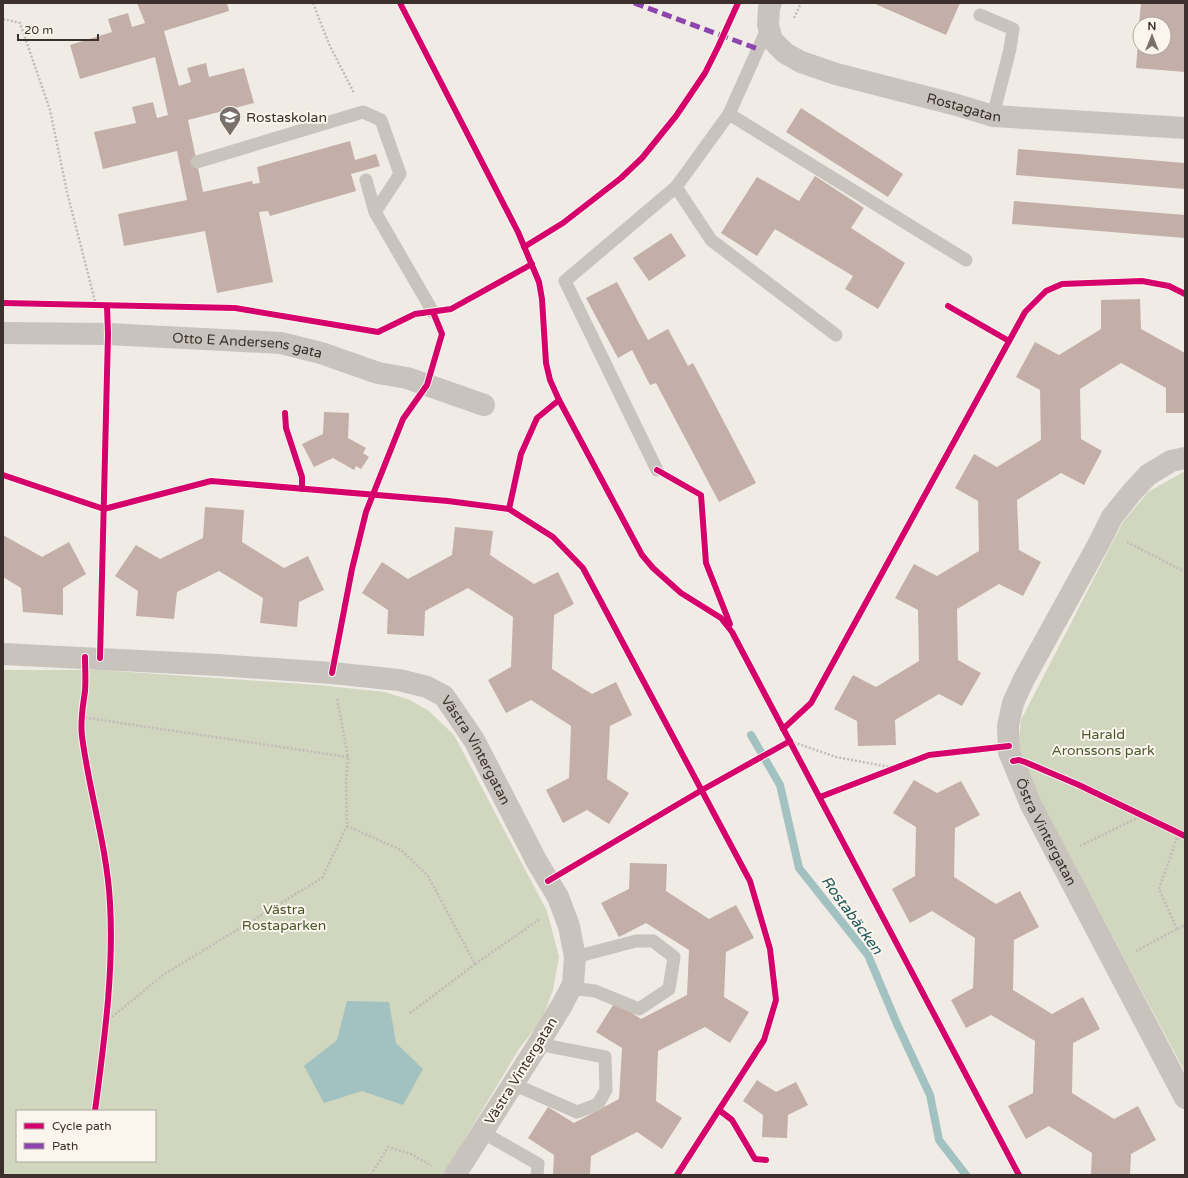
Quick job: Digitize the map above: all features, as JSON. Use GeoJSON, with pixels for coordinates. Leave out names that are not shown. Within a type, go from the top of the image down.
{"type":"FeatureCollection","features":[{"type":"Feature","properties":{"kind":"street"},"geometry":{"type":"LineString","coordinates":[[768,25],[769,8],[771,3]]}},
{"type":"Feature","properties":{"kind":"street","name":"Rostagatan"},"geometry":{"type":"LineString","coordinates":[[768,25],[772,40],[785,53],[801,62],[836,74],[994,116],[1185,128]]}},
{"type":"Feature","properties":{"kind":"street","name":"Otto E Andersens gata"},"geometry":{"type":"LineString","coordinates":[[3,334],[108,334],[281,343],[321,353],[378,373],[407,378],[484,405]]}},
{"type":"Feature","properties":{"kind":"street","name":"Östra Vintergatan"},"geometry":{"type":"LineString","coordinates":[[1185,458],[1171,461],[1148,475],[1112,517],[1024,679],[1013,703],[1008,726],[1009,752],[1030,805],[1185,1098]]}},
{"type":"Feature","properties":{"kind":"street","name":"Västra Vintergatan"},"geometry":{"type":"LineString","coordinates":[[3,654],[210,664],[332,673],[399,680],[428,687],[444,696],[474,740],[537,862],[558,897],[569,926],[575,957],[573,984],[538,1044],[482,1132],[445,1172]]}},
{"type":"Feature","properties":{"kind":"lane"},"geometry":{"type":"LineString","coordinates":[[980,15],[1013,29],[1010,49],[994,116]]}},
{"type":"Feature","properties":{"kind":"lane"},"geometry":{"type":"LineString","coordinates":[[657,470],[565,281],[676,186],[729,114],[768,25]]}},
{"type":"Feature","properties":{"kind":"lane"},"geometry":{"type":"LineString","coordinates":[[197,162],[363,112],[381,120],[400,174],[375,212]]}},
{"type":"Feature","properties":{"kind":"lane"},"geometry":{"type":"LineString","coordinates":[[729,114],[966,260]]}},
{"type":"Feature","properties":{"kind":"lane"},"geometry":{"type":"LineString","coordinates":[[366,180],[375,212],[433,312]]}},
{"type":"Feature","properties":{"kind":"lane"},"geometry":{"type":"LineString","coordinates":[[676,186],[711,240],[836,335]]}},
{"type":"Feature","properties":{"kind":"lane"},"geometry":{"type":"LineString","coordinates":[[571,988],[595,991],[639,1009],[669,989],[674,957],[653,941],[636,941],[575,957]]}},
{"type":"Feature","properties":{"kind":"lane"},"geometry":{"type":"LineString","coordinates":[[513,1084],[577,1112],[598,1104],[606,1090],[605,1057],[538,1044]]}},
{"type":"Feature","properties":{"kind":"lane"},"geometry":{"type":"LineString","coordinates":[[482,1132],[538,1164],[537,1175]]}},
{"type":"Feature","properties":{"kind":"path"},"geometry":{"type":"LineString","coordinates":[[313,3],[329,44],[363,112]]}},
{"type":"Feature","properties":{"kind":"path"},"geometry":{"type":"LineString","coordinates":[[3,19],[20,23],[50,110],[67,192],[96,305]]}},
{"type":"Feature","properties":{"kind":"path"},"geometry":{"type":"LineString","coordinates":[[88,305],[107,306],[108,334]]}},
{"type":"Feature","properties":{"kind":"path"},"geometry":{"type":"LineString","coordinates":[[1105,530],[1185,572]]}},
{"type":"Feature","properties":{"kind":"path"},"geometry":{"type":"LineString","coordinates":[[106,1022],[163,975],[322,878],[348,826],[346,780],[348,757],[332,673]]}},
{"type":"Feature","properties":{"kind":"path"},"geometry":{"type":"LineString","coordinates":[[82,710],[81,720],[348,757]]}},
{"type":"Feature","properties":{"kind":"path"},"geometry":{"type":"LineString","coordinates":[[787,740],[793,748]]}},
{"type":"Feature","properties":{"kind":"path"},"geometry":{"type":"LineString","coordinates":[[787,740],[836,757],[895,768]]}},
{"type":"Feature","properties":{"kind":"path"},"geometry":{"type":"LineString","coordinates":[[881,773],[902,765]]}},
{"type":"Feature","properties":{"kind":"path"},"geometry":{"type":"LineString","coordinates":[[1136,812],[1146,816]]}},
{"type":"Feature","properties":{"kind":"path"},"geometry":{"type":"LineString","coordinates":[[1058,857],[1146,816]]}},
{"type":"Feature","properties":{"kind":"path"},"geometry":{"type":"LineString","coordinates":[[348,826],[401,850],[428,876],[475,964]]}},
{"type":"Feature","properties":{"kind":"path"},"geometry":{"type":"LineString","coordinates":[[1172,829],[1185,836]]}},
{"type":"Feature","properties":{"kind":"path"},"geometry":{"type":"LineString","coordinates":[[1177,929],[1159,889],[1179,832]]}},
{"type":"Feature","properties":{"kind":"path"},"geometry":{"type":"LineString","coordinates":[[409,1014],[475,964],[561,904]]}},
{"type":"Feature","properties":{"kind":"path"},"geometry":{"type":"LineString","coordinates":[[1114,963],[1185,925]]}},
{"type":"Feature","properties":{"kind":"path"},"geometry":{"type":"LineString","coordinates":[[105,1029],[107,1014]]}},
{"type":"Feature","properties":{"kind":"path"},"geometry":{"type":"LineString","coordinates":[[371,1175],[388,1147],[411,1154],[445,1172]]}},
{"type":"Feature","properties":{"kind":"green space","name":"Harald Aronssons park"},"geometry":{"type":"Polygon","coordinates":[[[1185,471],[1185,1072],[1033,787],[1018,754],[1021,720],[1123,522],[1148,492],[1185,471]]]}},
{"type":"Feature","properties":{"kind":"green space","name":"Västra Rostaparken"},"geometry":{"type":"Polygon","coordinates":[[[3,670],[99,670],[318,685],[385,692],[410,700],[429,711],[454,735],[547,911],[559,957],[553,990],[542,1019],[519,1049],[443,1175],[3,1175],[3,670]]]}},
{"type":"Feature","properties":{"kind":"water"},"geometry":{"type":"Polygon","coordinates":[[[347,1001],[389,1002],[396,1043],[423,1069],[403,1105],[362,1091],[324,1103],[304,1066],[337,1040],[347,1001]]]}},
{"type":"Feature","properties":{"kind":"building"},"geometry":{"type":"Polygon","coordinates":[[[137,3],[227,3],[229,11],[164,31],[179,86],[191,82],[187,68],[206,63],[209,77],[244,68],[254,103],[188,120],[203,192],[252,181],[253,184],[260,183],[257,167],[350,141],[355,160],[376,154],[380,166],[351,174],[356,191],[270,216],[268,211],[259,212],[273,282],[217,293],[205,231],[124,246],[118,214],[187,200],[177,151],[103,169],[94,132],[136,123],[132,107],[153,102],[157,118],[168,115],[155,57],[80,79],[70,45],[112,32],[108,19],[128,13],[132,27],[145,23],[137,3]]]}},
{"type":"Feature","properties":{"kind":"building"},"geometry":{"type":"Polygon","coordinates":[[[873,3],[960,3],[946,35],[873,3]]]}},
{"type":"Feature","properties":{"kind":"building"},"geometry":{"type":"Polygon","coordinates":[[[1141,3],[1185,3],[1185,72],[1136,68],[1137,56],[1172,56],[1172,16],[1140,16],[1141,3]]]}},
{"type":"Feature","properties":{"kind":"building"},"geometry":{"type":"Polygon","coordinates":[[[801,108],[903,174],[888,197],[786,132],[801,108]]]}},
{"type":"Feature","properties":{"kind":"building"},"geometry":{"type":"Polygon","coordinates":[[[1018,149],[1185,163],[1185,189],[1016,175],[1018,149]]]}},
{"type":"Feature","properties":{"kind":"building"},"geometry":{"type":"Polygon","coordinates":[[[815,176],[864,208],[851,228],[905,263],[878,309],[845,289],[853,276],[775,229],[757,256],[721,233],[757,177],[799,201],[815,176]]]}},
{"type":"Feature","properties":{"kind":"building"},"geometry":{"type":"Polygon","coordinates":[[[1014,201],[1185,215],[1185,238],[1012,224],[1014,201]]]}},
{"type":"Feature","properties":{"kind":"building"},"geometry":{"type":"Polygon","coordinates":[[[671,233],[686,256],[649,281],[633,258],[671,233]]]}},
{"type":"Feature","properties":{"kind":"building"},"geometry":{"type":"Polygon","coordinates":[[[617,282],[648,340],[668,329],[688,366],[693,363],[756,483],[719,502],[656,383],[650,385],[632,350],[618,358],[586,298],[617,282]]]}},
{"type":"Feature","properties":{"kind":"building"},"geometry":{"type":"Polygon","coordinates":[[[1140,299],[1141,329],[1185,353],[1185,413],[1166,413],[1166,388],[1121,363],[1080,389],[1081,439],[1102,451],[1084,485],[1061,473],[1017,500],[1019,550],[1041,562],[1023,596],[999,584],[957,609],[958,660],[981,673],[962,706],[939,694],[895,720],[896,745],[858,746],[857,721],[834,709],[853,675],[876,687],[919,661],[918,610],[895,598],[914,564],[937,576],[979,551],[978,501],[955,488],[974,454],[997,467],[1041,440],[1040,390],[1016,377],[1035,342],[1059,355],[1101,329],[1101,300],[1140,299]]]}},
{"type":"Feature","properties":{"kind":"building"},"geometry":{"type":"Polygon","coordinates":[[[324,412],[349,413],[348,438],[366,448],[363,453],[369,457],[361,469],[356,466],[354,470],[333,458],[314,467],[302,444],[323,434],[324,412]]]}},
{"type":"Feature","properties":{"kind":"building"},"geometry":{"type":"Polygon","coordinates":[[[205,507],[244,510],[242,542],[284,568],[308,556],[324,590],[299,602],[297,627],[260,623],[263,598],[219,571],[177,592],[174,619],[136,616],[138,591],[115,576],[136,545],[160,559],[203,538],[205,507]]]}},
{"type":"Feature","properties":{"kind":"building"},"geometry":{"type":"Polygon","coordinates":[[[455,527],[493,531],[490,555],[534,584],[558,572],[574,604],[554,615],[552,669],[592,694],[616,682],[632,715],[610,726],[607,779],[629,793],[609,824],[587,810],[563,823],[546,790],[569,778],[571,726],[531,700],[506,713],[488,680],[511,667],[513,617],[468,588],[425,611],[424,636],[387,634],[388,610],[362,593],[382,562],[408,579],[452,555],[455,527]]]}},
{"type":"Feature","properties":{"kind":"building"},"geometry":{"type":"Polygon","coordinates":[[[3,535],[42,557],[69,542],[86,574],[63,588],[63,615],[23,612],[21,588],[3,577],[3,535]]]}},
{"type":"Feature","properties":{"kind":"building"},"geometry":{"type":"Polygon","coordinates":[[[914,780],[937,793],[961,781],[980,815],[955,828],[954,877],[996,904],[1020,891],[1039,927],[1014,940],[1013,990],[1052,1014],[1083,997],[1100,1029],[1073,1043],[1072,1093],[1114,1119],[1138,1106],[1156,1140],[1131,1154],[1130,1175],[1091,1175],[1092,1153],[1049,1126],[1026,1139],[1008,1106],[1033,1093],[1035,1041],[991,1015],[966,1028],[951,1000],[973,988],[975,938],[932,911],[910,923],[892,889],[915,876],[916,827],[893,813],[914,780]]]}},
{"type":"Feature","properties":{"kind":"building"},"geometry":{"type":"Polygon","coordinates":[[[630,863],[667,864],[666,891],[709,919],[736,905],[754,938],[726,952],[724,997],[749,1012],[730,1043],[705,1027],[658,1051],[656,1101],[682,1118],[662,1149],[637,1132],[591,1156],[590,1175],[553,1175],[554,1155],[528,1138],[548,1107],[574,1123],[619,1099],[622,1048],[596,1032],[615,1002],[641,1019],[687,995],[689,950],[646,923],[619,937],[601,903],[629,889],[630,863]]]}},
{"type":"Feature","properties":{"kind":"building"},"geometry":{"type":"Polygon","coordinates":[[[757,1080],[776,1092],[796,1082],[808,1105],[788,1115],[787,1138],[762,1137],[763,1115],[743,1101],[757,1080]]]}},
{"type":"Feature","properties":{"kind":"waterway","name":"Rostabäcken"},"geometry":{"type":"LineString","coordinates":[[751,735],[780,785],[799,868],[868,955],[897,1024],[930,1095],[939,1140],[966,1175]]}},
{"type":"Feature","properties":{"kind":"marked path"},"geometry":{"type":"LineString","coordinates":[[634,3],[758,49]]}},
{"type":"Feature","properties":{"kind":"cycle path"},"geometry":{"type":"LineString","coordinates":[[400,3],[518,232],[539,282],[542,299],[546,363],[550,380],[559,400],[642,555],[653,568],[681,593],[721,618],[732,632],[1019,1175]]}},
{"type":"Feature","properties":{"kind":"cycle path"},"geometry":{"type":"LineString","coordinates":[[524,247],[563,223],[621,178],[642,158],[676,116],[705,73],[738,3]]}},
{"type":"Feature","properties":{"kind":"cycle path"},"geometry":{"type":"LineString","coordinates":[[3,303],[235,308],[378,332],[415,314],[451,309],[532,264]]}},
{"type":"Feature","properties":{"kind":"cycle path"},"geometry":{"type":"LineString","coordinates":[[783,729],[811,703],[1025,312],[1046,291],[1062,284],[1142,281],[1169,286],[1185,294]]}},
{"type":"Feature","properties":{"kind":"cycle path"},"geometry":{"type":"LineString","coordinates":[[100,658],[108,334],[107,306]]}},
{"type":"Feature","properties":{"kind":"cycle path"},"geometry":{"type":"LineString","coordinates":[[948,306],[1009,341]]}},
{"type":"Feature","properties":{"kind":"cycle path"},"geometry":{"type":"LineString","coordinates":[[332,673],[352,569],[366,512],[403,419],[427,385],[442,334],[433,312]]}},
{"type":"Feature","properties":{"kind":"cycle path"},"geometry":{"type":"LineString","coordinates":[[509,509],[521,454],[537,418],[559,400]]}},
{"type":"Feature","properties":{"kind":"cycle path"},"geometry":{"type":"LineString","coordinates":[[285,413],[286,428],[302,477],[302,489]]}},
{"type":"Feature","properties":{"kind":"cycle path"},"geometry":{"type":"LineString","coordinates":[[657,470],[701,495],[706,563],[730,624]]}},
{"type":"Feature","properties":{"kind":"cycle path"},"geometry":{"type":"LineString","coordinates":[[3,475],[104,509],[211,481],[448,501],[509,509],[553,537],[583,568],[750,881],[770,949],[776,1000],[764,1040],[677,1175]]}},
{"type":"Feature","properties":{"kind":"cycle path"},"geometry":{"type":"LineString","coordinates":[[85,657],[85,687],[81,730],[102,840],[108,882],[111,929],[111,955],[107,1007],[95,1110]]}},
{"type":"Feature","properties":{"kind":"cycle path"},"geometry":{"type":"LineString","coordinates":[[548,881],[702,790],[790,741]]}},
{"type":"Feature","properties":{"kind":"cycle path"},"geometry":{"type":"LineString","coordinates":[[820,797],[929,755],[1009,746]]}},
{"type":"Feature","properties":{"kind":"cycle path"},"geometry":{"type":"LineString","coordinates":[[1013,761],[1019,760],[1025,762],[1079,785],[1185,836]]}},
{"type":"Feature","properties":{"kind":"cycle path"},"geometry":{"type":"LineString","coordinates":[[719,1110],[732,1120],[755,1159],[766,1160]]}},
{"type":"Feature","properties":{"kind":"place","name":"Rostaskolan"},"geometry":{"type":"Point","coordinates":[230,136]}}]}
